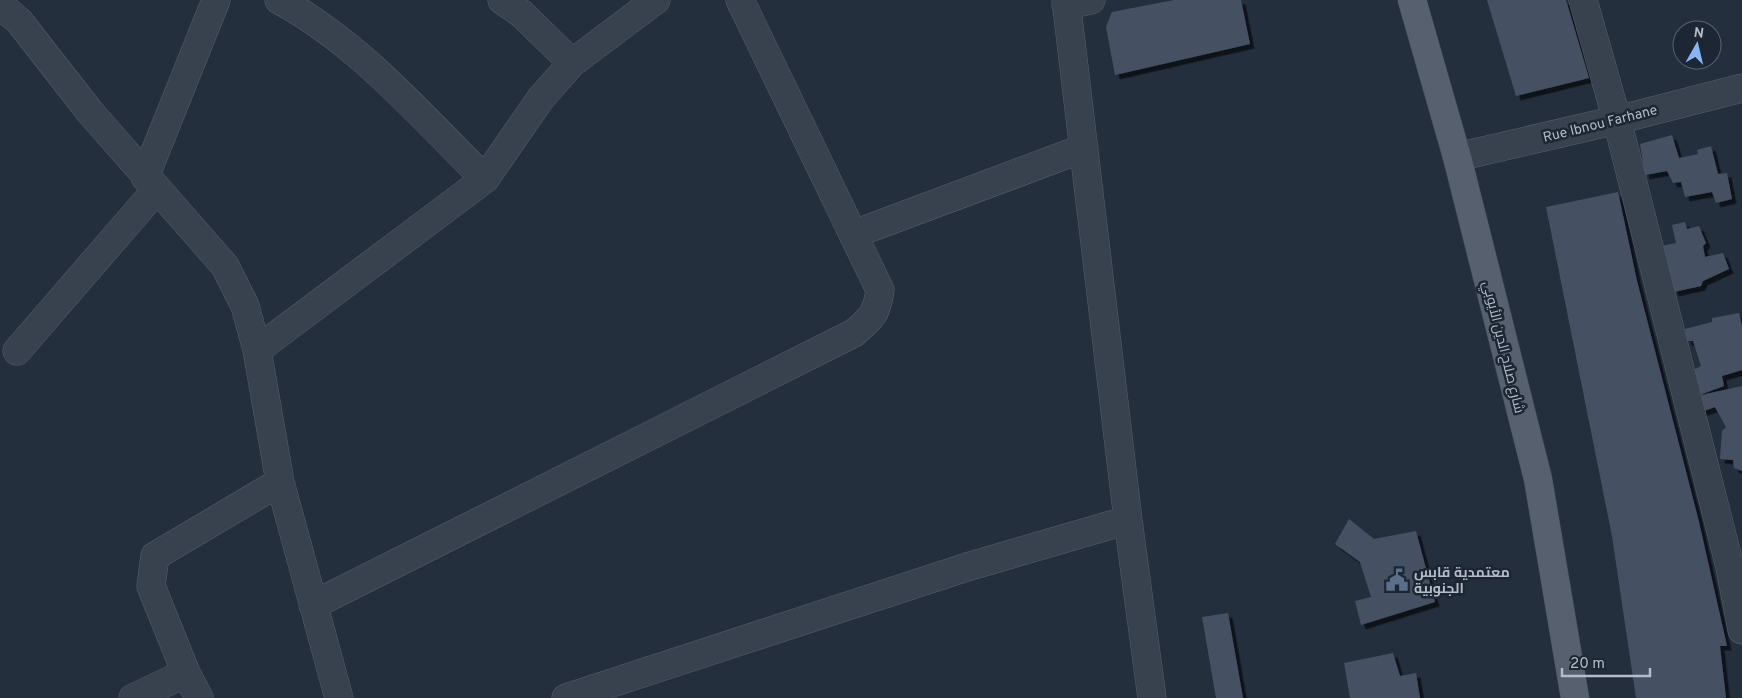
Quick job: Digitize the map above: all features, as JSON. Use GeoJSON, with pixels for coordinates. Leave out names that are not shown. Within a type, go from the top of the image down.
{"type":"FeatureCollection","features":[{"type":"Feature","properties":{"kind":"main road","name":"شارع صلاح الدين الأيوبي"},"geometry":{"type":"LineString","coordinates":[[1412,0],[1457,157],[1538,479],[1575,698]]}},
{"type":"Feature","properties":{"kind":"street"},"geometry":{"type":"LineString","coordinates":[[18,351],[151,183],[216,0]]}},
{"type":"Feature","properties":{"kind":"street"},"geometry":{"type":"LineString","coordinates":[[279,0],[322,25],[352,48],[485,178]]}},
{"type":"Feature","properties":{"kind":"street"},"geometry":{"type":"LineString","coordinates":[[502,0],[522,14],[572,63]]}},
{"type":"Feature","properties":{"kind":"street"},"geometry":{"type":"LineString","coordinates":[[257,350],[485,178],[541,98],[572,63],[656,0]]}},
{"type":"Feature","properties":{"kind":"street"},"geometry":{"type":"LineString","coordinates":[[312,605],[854,333],[868,321],[878,308],[880,290],[740,0]]}},
{"type":"Feature","properties":{"kind":"street"},"geometry":{"type":"LineString","coordinates":[[1583,0],[1617,120],[1736,570],[1742,630]]}},
{"type":"Feature","properties":{"kind":"street"},"geometry":{"type":"LineString","coordinates":[[1074,2],[1084,148],[1128,520],[1152,698]]}},
{"type":"Feature","properties":{"kind":"street"},"geometry":{"type":"LineString","coordinates":[[0,5],[19,21],[90,112],[225,266],[245,306],[257,350],[280,482],[312,605],[340,698]]}},
{"type":"Feature","properties":{"kind":"street","name":"Rue Ibnou Farhane"},"geometry":{"type":"LineString","coordinates":[[1457,157],[1617,120],[1742,88]]}},
{"type":"Feature","properties":{"kind":"street"},"geometry":{"type":"LineString","coordinates":[[854,234],[1084,148]]}},
{"type":"Feature","properties":{"kind":"street"},"geometry":{"type":"LineString","coordinates":[[199,698],[186,673],[151,586],[155,556],[280,482]]}},
{"type":"Feature","properties":{"kind":"street"},"geometry":{"type":"LineString","coordinates":[[566,698],[967,567],[1128,520]]}},
{"type":"Feature","properties":{"kind":"street"},"geometry":{"type":"LineString","coordinates":[[133,698],[186,673]]}},
{"type":"Feature","properties":{"kind":"building"},"geometry":{"type":"Polygon","coordinates":[[[1174,0],[1241,0],[1250,44],[1115,75],[1106,27],[1112,12],[1174,0]]]}},
{"type":"Feature","properties":{"kind":"building"},"geometry":{"type":"Polygon","coordinates":[[[1487,0],[1566,0],[1589,78],[1516,96],[1487,0]]]}},
{"type":"Feature","properties":{"kind":"building"},"geometry":{"type":"Polygon","coordinates":[[[1672,135],[1679,158],[1698,154],[1697,150],[1711,146],[1718,174],[1727,173],[1732,199],[1716,203],[1712,192],[1685,197],[1681,182],[1673,183],[1667,171],[1645,175],[1640,144],[1672,135]]]}},
{"type":"Feature","properties":{"kind":"building"},"geometry":{"type":"Polygon","coordinates":[[[1618,192],[1637,281],[1699,522],[1727,646],[1720,646],[1726,698],[1636,698],[1612,536],[1546,207],[1618,192]]]}},
{"type":"Feature","properties":{"kind":"building"},"geometry":{"type":"Polygon","coordinates":[[[1685,222],[1687,229],[1699,226],[1706,243],[1703,246],[1705,257],[1723,253],[1729,269],[1703,281],[1701,286],[1674,292],[1661,246],[1676,243],[1672,225],[1685,222]]]}},
{"type":"Feature","properties":{"kind":"building"},"geometry":{"type":"Polygon","coordinates":[[[1739,313],[1742,326],[1742,370],[1722,376],[1724,386],[1697,396],[1691,371],[1701,366],[1693,341],[1687,341],[1685,329],[1712,322],[1712,318],[1739,313]]]}},
{"type":"Feature","properties":{"kind":"building"},"geometry":{"type":"Polygon","coordinates":[[[1742,386],[1742,471],[1734,468],[1733,460],[1720,459],[1722,431],[1726,427],[1715,407],[1701,412],[1697,396],[1742,386]]]}},
{"type":"Feature","properties":{"kind":"building","name":"معتمدية قابس الجنوبية"},"geometry":{"type":"Polygon","coordinates":[[[1349,519],[1374,539],[1416,531],[1435,602],[1361,625],[1355,601],[1371,597],[1360,562],[1335,544],[1349,519]]]}},
{"type":"Feature","properties":{"kind":"building"},"geometry":{"type":"Polygon","coordinates":[[[1228,613],[1243,698],[1216,698],[1202,617],[1228,613]]]}},
{"type":"Feature","properties":{"kind":"building"},"geometry":{"type":"Polygon","coordinates":[[[1393,653],[1400,676],[1416,673],[1420,698],[1350,698],[1344,663],[1393,653]]]}},
{"type":"Feature","properties":{"kind":"place","name":"معتمدية قابس الجنوبية"},"geometry":{"type":"Point","coordinates":[1397,580]}}]}
